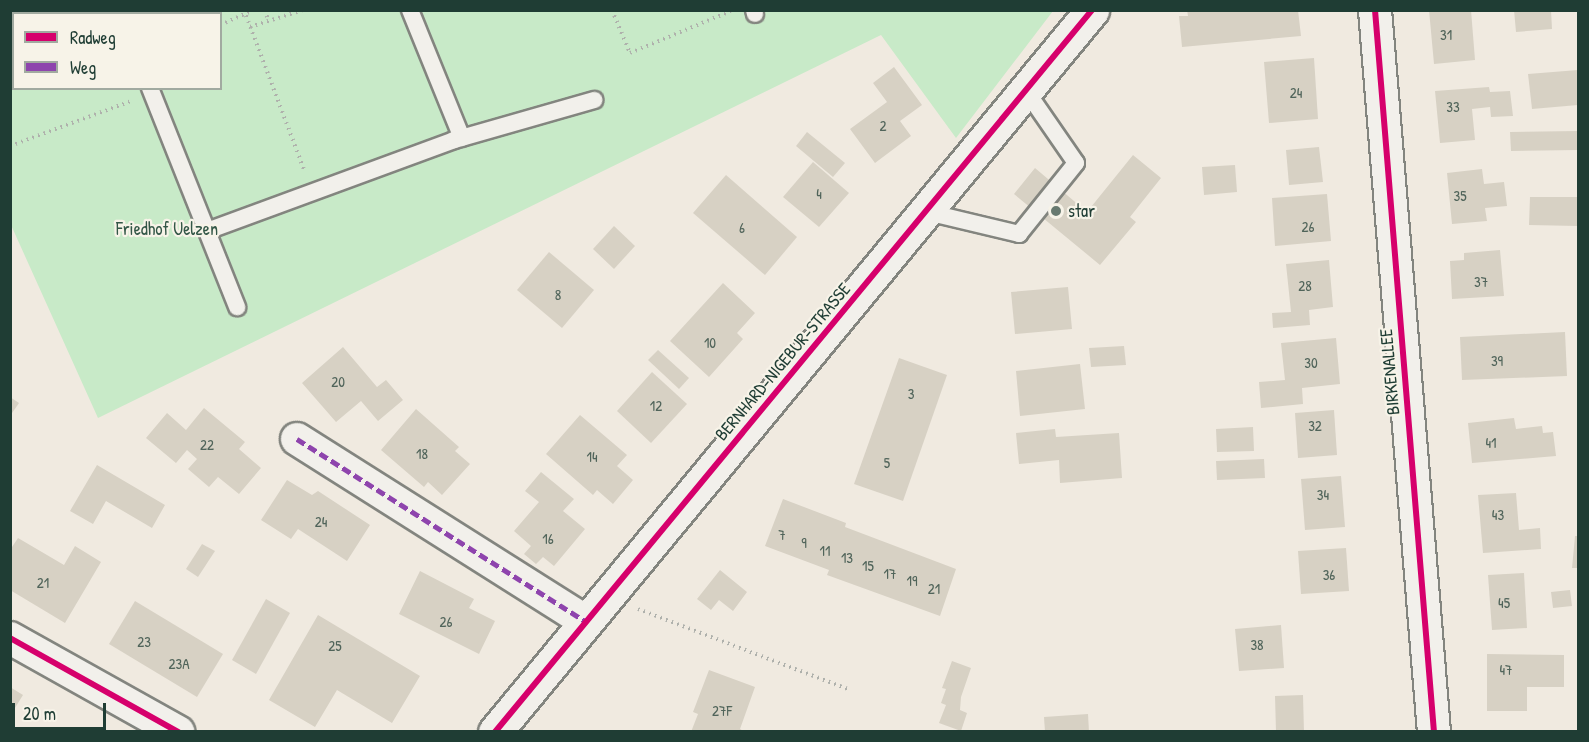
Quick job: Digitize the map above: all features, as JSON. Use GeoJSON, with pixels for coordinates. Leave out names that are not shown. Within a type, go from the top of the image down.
{"type":"FeatureCollection","features":[{"type":"Feature","properties":{"kind":"main road","name":"BERNHARD-NIGEBUR-STRASSE"},"geometry":{"type":"LineString","coordinates":[[495,732],[1092,10]]}},
{"type":"Feature","properties":{"kind":"street","name":"BIRKENALLEE"},"geometry":{"type":"LineString","coordinates":[[1375,10],[1434,732]]}},
{"type":"Feature","properties":{"kind":"street"},"geometry":{"type":"LineString","coordinates":[[297,439],[586,622]]}},
{"type":"Feature","properties":{"kind":"street"},"geometry":{"type":"LineString","coordinates":[[10,638],[178,732]]}},
{"type":"Feature","properties":{"kind":"lane"},"geometry":{"type":"LineString","coordinates":[[410,10],[462,138]]}},
{"type":"Feature","properties":{"kind":"lane"},"geometry":{"type":"LineString","coordinates":[[151,91],[237,307]]}},
{"type":"Feature","properties":{"kind":"lane"},"geometry":{"type":"LineString","coordinates":[[927,212],[1019,234],[1076,163],[1026,92]]}},
{"type":"Feature","properties":{"kind":"lane"},"geometry":{"type":"LineString","coordinates":[[207,231],[462,138],[594,100]]}},
{"type":"Feature","properties":{"kind":"path"},"geometry":{"type":"LineString","coordinates":[[222,24],[254,10]]}},
{"type":"Feature","properties":{"kind":"path"},"geometry":{"type":"LineString","coordinates":[[265,10],[268,19]]}},
{"type":"Feature","properties":{"kind":"path"},"geometry":{"type":"LineString","coordinates":[[250,27],[268,19],[303,10]]}},
{"type":"Feature","properties":{"kind":"path"},"geometry":{"type":"LineString","coordinates":[[612,10],[630,54],[732,10]]}},
{"type":"Feature","properties":{"kind":"path"},"geometry":{"type":"LineString","coordinates":[[245,13],[312,192]]}},
{"type":"Feature","properties":{"kind":"path"},"geometry":{"type":"LineString","coordinates":[[10,146],[151,91]]}},
{"type":"Feature","properties":{"kind":"path"},"geometry":{"type":"LineString","coordinates":[[607,597],[850,690]]}},
{"type":"Feature","properties":{"kind":"green space","name":"Friedhof Uelzen"},"geometry":{"type":"Polygon","coordinates":[[[56,10],[1053,11],[956,138],[881,35],[98,418],[11,225],[10,32],[12,31],[12,90],[222,90],[222,12],[52,12],[56,10]]]}},
{"type":"Feature","properties":{"kind":"building"},"geometry":{"type":"Polygon","coordinates":[[[1187,10],[1298,10],[1301,36],[1182,47],[1179,16],[1188,16],[1187,10]]]}},
{"type":"Feature","properties":{"kind":"building"},"geometry":{"type":"Polygon","coordinates":[[[1429,10],[1471,10],[1475,60],[1434,64],[1429,10]]]}},
{"type":"Feature","properties":{"kind":"building"},"geometry":{"type":"Polygon","coordinates":[[[1514,10],[1551,10],[1552,29],[1516,32],[1514,10]]]}},
{"type":"Feature","properties":{"kind":"building"},"geometry":{"type":"Polygon","coordinates":[[[1314,58],[1318,119],[1269,123],[1264,62],[1314,58]]]}},
{"type":"Feature","properties":{"kind":"building"},"geometry":{"type":"Polygon","coordinates":[[[894,67],[922,105],[900,121],[911,136],[875,163],[850,129],[887,102],[873,83],[894,67]]]}},
{"type":"Feature","properties":{"kind":"building"},"geometry":{"type":"Polygon","coordinates":[[[1578,70],[1578,105],[1532,109],[1528,74],[1578,70]]]}},
{"type":"Feature","properties":{"kind":"building"},"geometry":{"type":"Polygon","coordinates":[[[1489,87],[1490,92],[1510,91],[1513,116],[1491,117],[1490,107],[1472,109],[1475,140],[1440,143],[1435,91],[1489,87]]]}},
{"type":"Feature","properties":{"kind":"building"},"geometry":{"type":"Polygon","coordinates":[[[1578,131],[1578,150],[1511,151],[1510,132],[1578,131]]]}},
{"type":"Feature","properties":{"kind":"building"},"geometry":{"type":"Polygon","coordinates":[[[807,132],[845,163],[833,177],[796,146],[807,132]]]}},
{"type":"Feature","properties":{"kind":"building"},"geometry":{"type":"Polygon","coordinates":[[[1319,147],[1323,182],[1289,185],[1286,150],[1319,147]]]}},
{"type":"Feature","properties":{"kind":"building"},"geometry":{"type":"Polygon","coordinates":[[[1133,155],[1161,178],[1130,217],[1136,222],[1100,265],[1014,194],[1035,168],[1087,212],[1133,155]]]}},
{"type":"Feature","properties":{"kind":"building"},"geometry":{"type":"Polygon","coordinates":[[[813,162],[849,193],[819,227],[783,197],[813,162]]]}},
{"type":"Feature","properties":{"kind":"building"},"geometry":{"type":"Polygon","coordinates":[[[1235,165],[1237,192],[1204,195],[1202,167],[1235,165]]]}},
{"type":"Feature","properties":{"kind":"building"},"geometry":{"type":"Polygon","coordinates":[[[1482,169],[1484,184],[1504,182],[1507,206],[1485,208],[1487,221],[1452,224],[1447,173],[1482,169]]]}},
{"type":"Feature","properties":{"kind":"building"},"geometry":{"type":"Polygon","coordinates":[[[726,175],[797,237],[765,275],[693,213],[726,175]]]}},
{"type":"Feature","properties":{"kind":"building"},"geometry":{"type":"Polygon","coordinates":[[[1327,194],[1331,241],[1275,246],[1272,198],[1327,194]]]}},
{"type":"Feature","properties":{"kind":"building"},"geometry":{"type":"Polygon","coordinates":[[[1530,197],[1578,197],[1578,226],[1529,225],[1530,197]]]}},
{"type":"Feature","properties":{"kind":"building"},"geometry":{"type":"Polygon","coordinates":[[[614,226],[635,246],[614,269],[593,249],[614,226]]]}},
{"type":"Feature","properties":{"kind":"building"},"geometry":{"type":"Polygon","coordinates":[[[1500,250],[1504,296],[1452,299],[1450,261],[1464,260],[1464,253],[1500,250]]]}},
{"type":"Feature","properties":{"kind":"building"},"geometry":{"type":"Polygon","coordinates":[[[549,252],[594,290],[562,328],[517,290],[549,252]]]}},
{"type":"Feature","properties":{"kind":"building"},"geometry":{"type":"Polygon","coordinates":[[[1329,260],[1333,307],[1309,310],[1310,325],[1273,328],[1272,313],[1291,312],[1286,264],[1329,260]]]}},
{"type":"Feature","properties":{"kind":"building"},"geometry":{"type":"Polygon","coordinates":[[[723,283],[755,313],[737,333],[743,339],[709,377],[670,341],[723,283]]]}},
{"type":"Feature","properties":{"kind":"building"},"geometry":{"type":"Polygon","coordinates":[[[1068,287],[1072,329],[1015,334],[1011,292],[1068,287]]]}},
{"type":"Feature","properties":{"kind":"building"},"geometry":{"type":"Polygon","coordinates":[[[1565,332],[1567,376],[1462,380],[1460,337],[1565,332]]]}},
{"type":"Feature","properties":{"kind":"building"},"geometry":{"type":"Polygon","coordinates":[[[1336,338],[1340,384],[1302,388],[1303,404],[1261,408],[1259,382],[1285,380],[1281,343],[1336,338]]]}},
{"type":"Feature","properties":{"kind":"building"},"geometry":{"type":"Polygon","coordinates":[[[1124,346],[1126,365],[1091,367],[1089,348],[1124,346]]]}},
{"type":"Feature","properties":{"kind":"building"},"geometry":{"type":"Polygon","coordinates":[[[343,347],[377,387],[386,380],[403,400],[378,421],[361,401],[336,422],[302,383],[343,347]]]}},
{"type":"Feature","properties":{"kind":"building"},"geometry":{"type":"Polygon","coordinates":[[[658,350],[689,378],[679,389],[648,360],[658,350]]]}},
{"type":"Feature","properties":{"kind":"building"},"geometry":{"type":"Polygon","coordinates":[[[899,358],[947,375],[903,501],[854,484],[899,358]]]}},
{"type":"Feature","properties":{"kind":"building"},"geometry":{"type":"Polygon","coordinates":[[[1080,364],[1085,409],[1020,416],[1016,371],[1080,364]]]}},
{"type":"Feature","properties":{"kind":"building"},"geometry":{"type":"Polygon","coordinates":[[[652,372],[687,404],[651,443],[617,411],[652,372]]]}},
{"type":"Feature","properties":{"kind":"building"},"geometry":{"type":"Polygon","coordinates":[[[10,397],[19,403],[10,416],[10,397]]]}},
{"type":"Feature","properties":{"kind":"building"},"geometry":{"type":"Polygon","coordinates":[[[204,408],[245,442],[239,449],[261,468],[239,494],[218,477],[209,487],[188,469],[197,459],[187,450],[176,463],[146,438],[167,413],[186,430],[204,408]]]}},
{"type":"Feature","properties":{"kind":"building"},"geometry":{"type":"Polygon","coordinates":[[[416,409],[459,447],[455,451],[470,464],[442,495],[428,482],[424,487],[381,450],[416,409]]]}},
{"type":"Feature","properties":{"kind":"building"},"geometry":{"type":"Polygon","coordinates":[[[1334,410],[1337,455],[1298,458],[1295,413],[1334,410]]]}},
{"type":"Feature","properties":{"kind":"building"},"geometry":{"type":"Polygon","coordinates":[[[580,415],[627,455],[617,466],[633,480],[613,504],[597,490],[593,495],[546,454],[580,415]]]}},
{"type":"Feature","properties":{"kind":"building"},"geometry":{"type":"Polygon","coordinates":[[[1514,418],[1516,429],[1542,426],[1543,433],[1553,432],[1556,456],[1472,463],[1468,423],[1514,418]]]}},
{"type":"Feature","properties":{"kind":"building"},"geometry":{"type":"Polygon","coordinates":[[[1253,427],[1254,451],[1217,452],[1216,429],[1253,427]]]}},
{"type":"Feature","properties":{"kind":"building"},"geometry":{"type":"Polygon","coordinates":[[[1055,429],[1056,437],[1119,433],[1122,478],[1060,483],[1059,460],[1019,464],[1016,433],[1055,429]]]}},
{"type":"Feature","properties":{"kind":"building"},"geometry":{"type":"Polygon","coordinates":[[[1264,459],[1265,478],[1217,480],[1216,461],[1264,459]]]}},
{"type":"Feature","properties":{"kind":"building"},"geometry":{"type":"Polygon","coordinates":[[[97,465],[165,505],[152,528],[106,501],[93,524],[70,511],[97,465]]]}},
{"type":"Feature","properties":{"kind":"building"},"geometry":{"type":"Polygon","coordinates":[[[541,472],[574,499],[563,511],[585,529],[554,566],[543,557],[536,564],[524,554],[531,546],[514,531],[539,502],[525,491],[541,472]]]}},
{"type":"Feature","properties":{"kind":"building"},"geometry":{"type":"Polygon","coordinates":[[[1341,476],[1345,527],[1305,530],[1301,479],[1341,476]]]}},
{"type":"Feature","properties":{"kind":"building"},"geometry":{"type":"Polygon","coordinates":[[[287,480],[312,495],[318,491],[370,525],[347,561],[298,529],[291,539],[261,520],[287,480]]]}},
{"type":"Feature","properties":{"kind":"building"},"geometry":{"type":"Polygon","coordinates":[[[1516,493],[1519,530],[1540,528],[1541,549],[1483,553],[1478,495],[1516,493]]]}},
{"type":"Feature","properties":{"kind":"building"},"geometry":{"type":"Polygon","coordinates":[[[783,499],[846,523],[845,527],[956,569],[940,616],[827,575],[829,570],[765,546],[783,499]]]}},
{"type":"Feature","properties":{"kind":"building"},"geometry":{"type":"Polygon","coordinates":[[[1575,536],[1578,536],[1578,568],[1572,568],[1575,536]]]}},
{"type":"Feature","properties":{"kind":"building"},"geometry":{"type":"Polygon","coordinates":[[[18,538],[64,565],[75,546],[101,562],[65,623],[10,590],[10,550],[18,538]]]}},
{"type":"Feature","properties":{"kind":"building"},"geometry":{"type":"Polygon","coordinates":[[[202,544],[215,551],[198,577],[186,569],[202,544]]]}},
{"type":"Feature","properties":{"kind":"building"},"geometry":{"type":"Polygon","coordinates":[[[1346,548],[1349,591],[1301,594],[1298,551],[1346,548]]]}},
{"type":"Feature","properties":{"kind":"building"},"geometry":{"type":"Polygon","coordinates":[[[720,570],[747,592],[733,611],[719,600],[711,610],[697,599],[720,570]]]}},
{"type":"Feature","properties":{"kind":"building"},"geometry":{"type":"Polygon","coordinates":[[[420,571],[474,599],[469,608],[495,621],[479,654],[399,614],[420,571]]]}},
{"type":"Feature","properties":{"kind":"building"},"geometry":{"type":"Polygon","coordinates":[[[1524,573],[1527,628],[1492,630],[1488,575],[1524,573]]]}},
{"type":"Feature","properties":{"kind":"building"},"geometry":{"type":"Polygon","coordinates":[[[1570,590],[1572,606],[1553,608],[1551,592],[1570,590]]]}},
{"type":"Feature","properties":{"kind":"building"},"geometry":{"type":"Polygon","coordinates":[[[266,599],[290,613],[256,674],[232,660],[266,599]]]}},
{"type":"Feature","properties":{"kind":"building"},"geometry":{"type":"Polygon","coordinates":[[[135,601],[223,654],[197,697],[109,644],[135,601]]]}},
{"type":"Feature","properties":{"kind":"building"},"geometry":{"type":"Polygon","coordinates":[[[318,615],[420,676],[392,723],[337,690],[315,727],[269,700],[318,615]]]}},
{"type":"Feature","properties":{"kind":"building"},"geometry":{"type":"Polygon","coordinates":[[[1281,625],[1284,668],[1239,671],[1235,629],[1281,625]]]}},
{"type":"Feature","properties":{"kind":"building"},"geometry":{"type":"Polygon","coordinates":[[[1487,654],[1564,655],[1564,687],[1527,687],[1527,711],[1487,711],[1487,654]]]}},
{"type":"Feature","properties":{"kind":"building"},"geometry":{"type":"Polygon","coordinates":[[[952,661],[971,668],[961,697],[960,710],[967,713],[961,731],[939,723],[946,705],[941,703],[946,689],[942,688],[952,661]]]}},
{"type":"Feature","properties":{"kind":"building"},"geometry":{"type":"Polygon","coordinates":[[[709,670],[755,687],[740,729],[745,732],[691,732],[698,714],[693,712],[709,670]]]}},
{"type":"Feature","properties":{"kind":"building"},"geometry":{"type":"Polygon","coordinates":[[[10,687],[23,695],[10,716],[10,687]]]}},
{"type":"Feature","properties":{"kind":"building"},"geometry":{"type":"Polygon","coordinates":[[[1303,695],[1304,732],[1276,732],[1275,696],[1303,695]]]}},
{"type":"Feature","properties":{"kind":"building"},"geometry":{"type":"Polygon","coordinates":[[[1088,714],[1089,732],[1045,732],[1044,717],[1088,714]]]}},
{"type":"Feature","properties":{"kind":"marked path"},"geometry":{"type":"LineString","coordinates":[[297,439],[586,622]]}},
{"type":"Feature","properties":{"kind":"cycle path"},"geometry":{"type":"LineString","coordinates":[[495,732],[1092,10]]}},
{"type":"Feature","properties":{"kind":"cycle path"},"geometry":{"type":"LineString","coordinates":[[1375,10],[1434,732]]}},
{"type":"Feature","properties":{"kind":"cycle path"},"geometry":{"type":"LineString","coordinates":[[10,638],[178,732]]}},
{"type":"Feature","properties":{"kind":"place","name":"star"},"geometry":{"type":"Point","coordinates":[1056,211]}}]}
